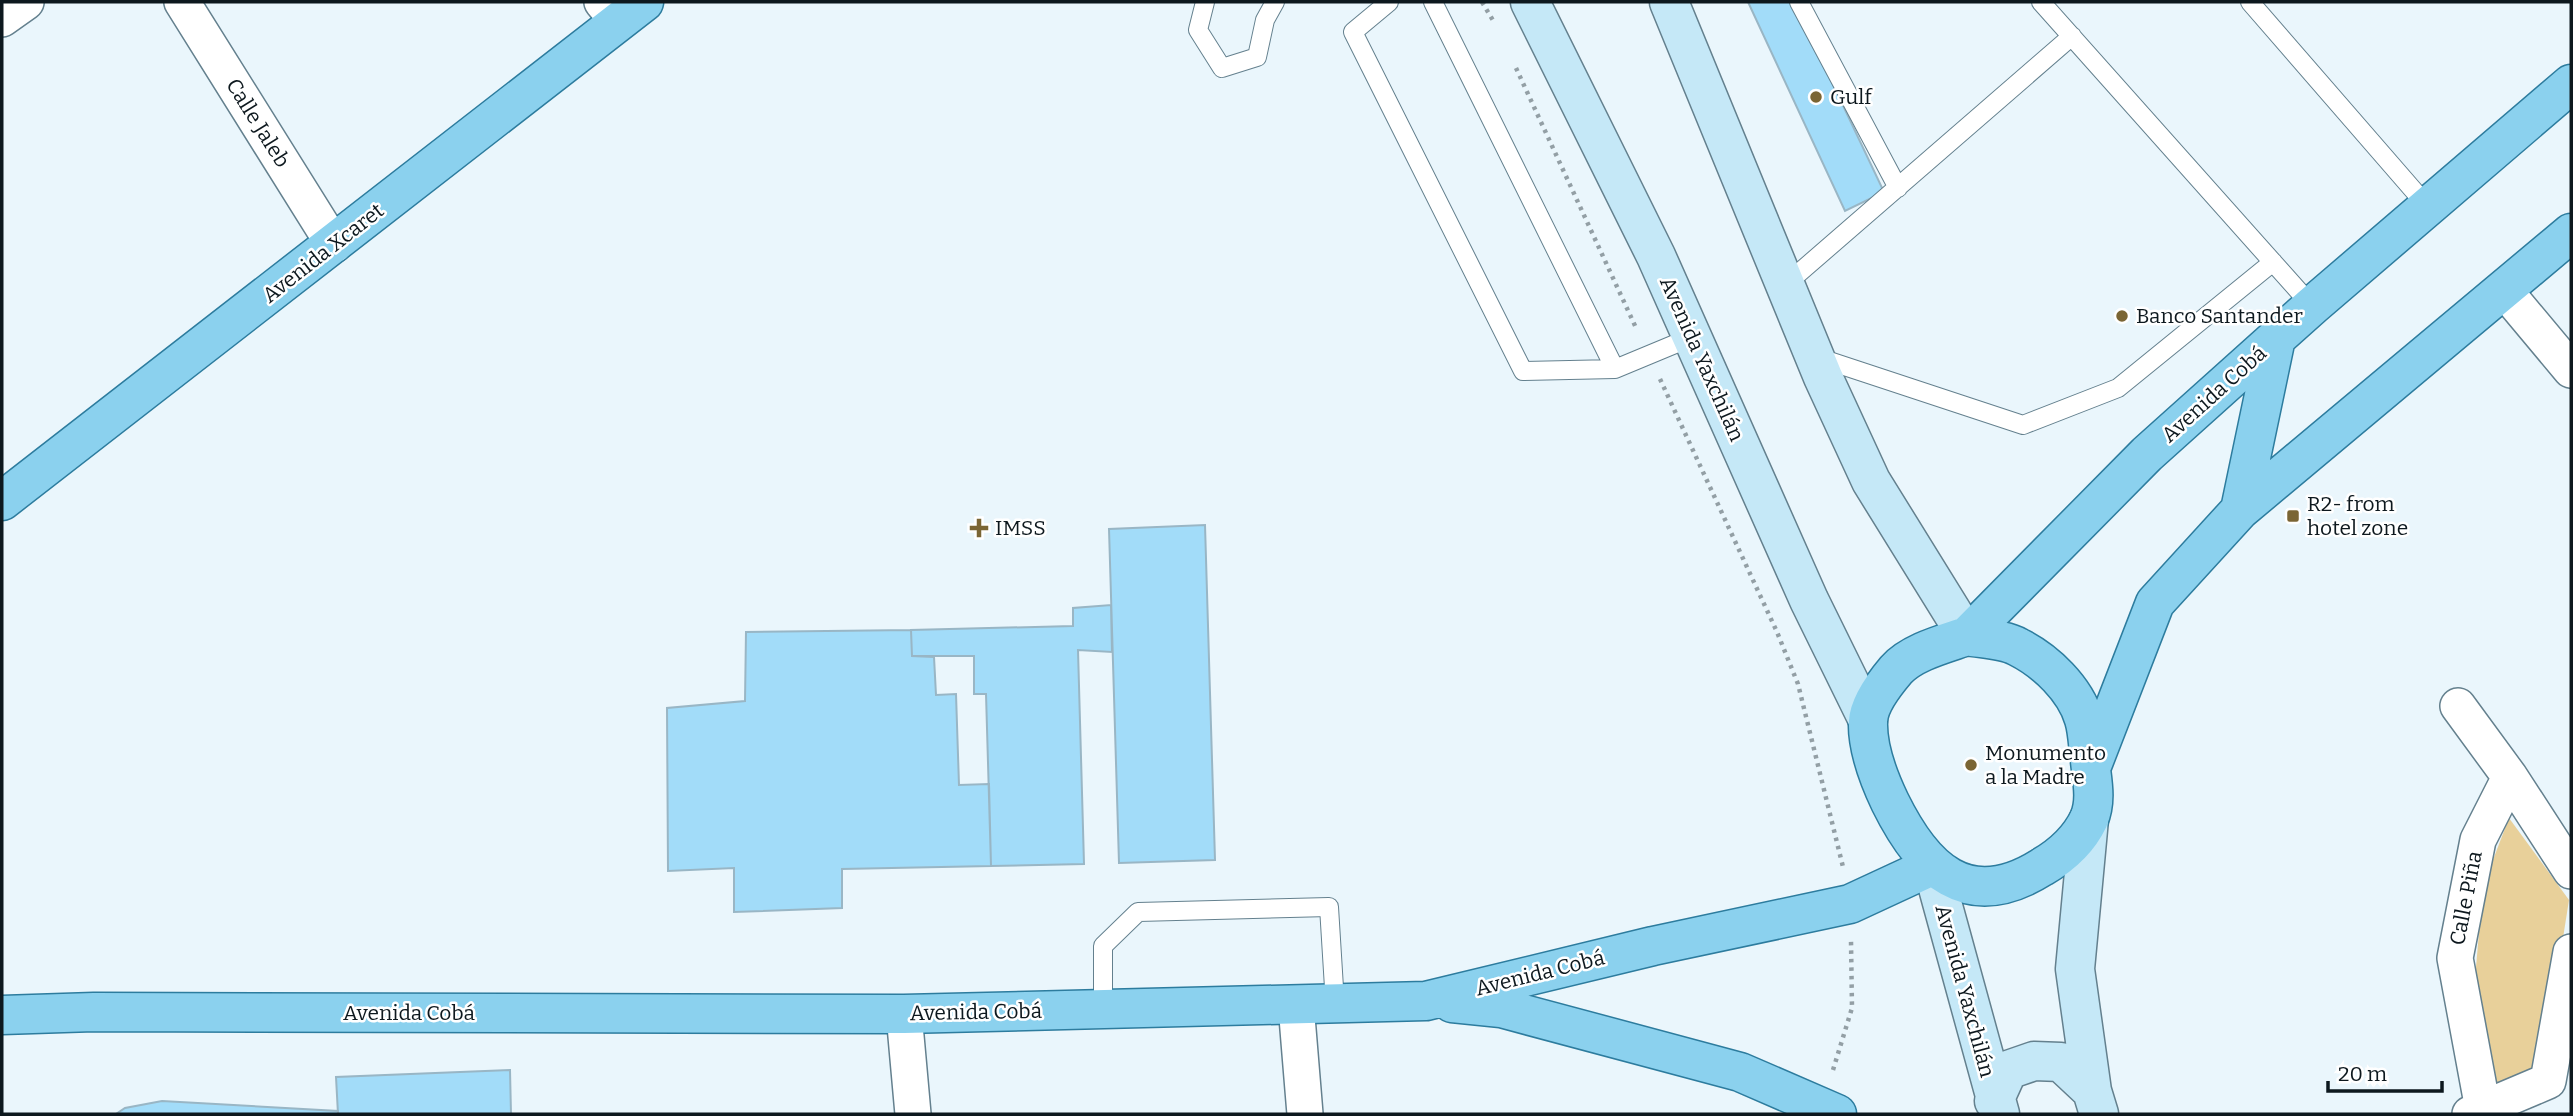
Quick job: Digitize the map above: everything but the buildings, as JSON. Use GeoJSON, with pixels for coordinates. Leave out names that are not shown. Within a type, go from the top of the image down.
{"type":"FeatureCollection","features":[{"type":"Feature","properties":{"kind":"main road","name":"Avenida Yaxchilán"},"geometry":{"type":"LineString","coordinates":[[1530,2],[1656,256],[1810,600],[1868,720]]}},
{"type":"Feature","properties":{"kind":"main road"},"geometry":{"type":"LineString","coordinates":[[1669,2],[1814,356],[1871,481],[1967,636]]}},
{"type":"Feature","properties":{"kind":"main road","name":"Avenida Xcaret"},"geometry":{"type":"LineString","coordinates":[[3,502],[334,245],[621,8]]}},
{"type":"Feature","properties":{"kind":"main road","name":"Avenida Cobá"},"geometry":{"type":"LineString","coordinates":[[1967,636],[2147,454],[2312,306],[2571,85]]}},
{"type":"Feature","properties":{"kind":"main road"},"geometry":{"type":"LineString","coordinates":[[2091,769],[2155,603],[2240,510],[2505,291],[2571,233]]}},
{"type":"Feature","properties":{"kind":"main road"},"geometry":{"type":"LineString","coordinates":[[2240,510],[2276,338]]}},
{"type":"Feature","properties":{"kind":"main road"},"geometry":{"type":"LineString","coordinates":[[2088,819],[2064,853],[2031,874],[1990,888],[1956,881],[1932,866],[1905,832],[1885,791],[1872,754],[1868,720],[1878,696],[1897,668],[1929,650],[1967,636],[2017,646],[2058,675],[2084,718],[2094,795],[2088,819],[2075,969],[2095,1103]]}},
{"type":"Feature","properties":{"kind":"main road","name":"Avenida Yaxchilán"},"geometry":{"type":"LineString","coordinates":[[1932,866],[1997,1108]]}},
{"type":"Feature","properties":{"kind":"main road","name":"Avenida Cobá"},"geometry":{"type":"LineString","coordinates":[[4,1014],[904,1014],[1426,1001],[1653,946],[1850,904],[1932,866]]}},
{"type":"Feature","properties":{"kind":"main road"},"geometry":{"type":"LineString","coordinates":[[1426,1001],[1501,1008],[1740,1072],[1829,1111]]}},
{"type":"Feature","properties":{"kind":"main road"},"geometry":{"type":"LineString","coordinates":[[1997,1108],[2008,1070],[2034,1061],[2061,1062],[2095,1103]]}},
{"type":"Feature","properties":{"kind":"street"},"geometry":{"type":"LineString","coordinates":[[2,19],[26,2]]}},
{"type":"Feature","properties":{"kind":"street","name":"Calle Jaleb"},"geometry":{"type":"LineString","coordinates":[[182,2],[334,245]]}},
{"type":"Feature","properties":{"kind":"street"},"geometry":{"type":"LineString","coordinates":[[2505,291],[2571,370]]}},
{"type":"Feature","properties":{"kind":"street"},"geometry":{"type":"LineString","coordinates":[[2458,706],[2510,776],[2571,871]]}},
{"type":"Feature","properties":{"kind":"street","name":"Calle Piña"},"geometry":{"type":"LineString","coordinates":[[2510,776],[2478,840],[2455,958],[2477,1112],[2548,1081],[2571,952]]}},
{"type":"Feature","properties":{"kind":"street"},"geometry":{"type":"LineString","coordinates":[[1296,1004],[1305,1114]]}},
{"type":"Feature","properties":{"kind":"street"},"geometry":{"type":"LineString","coordinates":[[904,1014],[913,1114]]}},
{"type":"Feature","properties":{"kind":"lane"},"geometry":{"type":"LineString","coordinates":[[1205,2],[1198,30],[1222,68],[1257,57],[1265,20],[1276,2]]}},
{"type":"Feature","properties":{"kind":"lane"},"geometry":{"type":"LineString","coordinates":[[1389,2],[1353,32],[1523,372],[1615,369],[1692,337]]}},
{"type":"Feature","properties":{"kind":"lane"},"geometry":{"type":"LineString","coordinates":[[1433,2],[1615,369]]}},
{"type":"Feature","properties":{"kind":"lane"},"geometry":{"type":"LineString","coordinates":[[1799,2],[1898,188]]}},
{"type":"Feature","properties":{"kind":"lane"},"geometry":{"type":"LineString","coordinates":[[2041,2],[2312,306]]}},
{"type":"Feature","properties":{"kind":"lane"},"geometry":{"type":"LineString","coordinates":[[2250,2],[2428,207]]}},
{"type":"Feature","properties":{"kind":"lane"},"geometry":{"type":"LineString","coordinates":[[1786,285],[2072,36]]}},
{"type":"Feature","properties":{"kind":"lane"},"geometry":{"type":"LineString","coordinates":[[1814,356],[2023,425],[2118,388],[2273,262]]}},
{"type":"Feature","properties":{"kind":"lane"},"geometry":{"type":"LineString","coordinates":[[1103,1010],[1103,946],[1138,912],[1329,907],[1335,1004]]}},
{"type":"Feature","properties":{"kind":"path"},"geometry":{"type":"LineString","coordinates":[[1482,2],[1500,34]]}},
{"type":"Feature","properties":{"kind":"path"},"geometry":{"type":"LineString","coordinates":[[1511,58],[1777,632],[1798,684],[1850,904],[1852,1007],[1829,1111]]}},
{"type":"Feature","properties":{"kind":"shaded area"},"geometry":{"type":"Polygon","coordinates":[[[2509,818],[2569,900],[2542,1071],[2496,1092],[2473,1002],[2483,886],[2509,818]]]}},
{"type":"Feature","properties":{"kind":"place","name":"Gulf"},"geometry":{"type":"Point","coordinates":[1816,97]}},
{"type":"Feature","properties":{"kind":"place","name":"Banco Santander"},"geometry":{"type":"Point","coordinates":[2122,316]}},
{"type":"Feature","properties":{"kind":"place","name":"R2- from hotel zone"},"geometry":{"type":"Point","coordinates":[2293,516]}},
{"type":"Feature","properties":{"kind":"place","name":"IMSS"},"geometry":{"type":"Point","coordinates":[979,528]}},
{"type":"Feature","properties":{"kind":"place","name":"Monumento a la Madre"},"geometry":{"type":"Point","coordinates":[1971,765]}}]}
